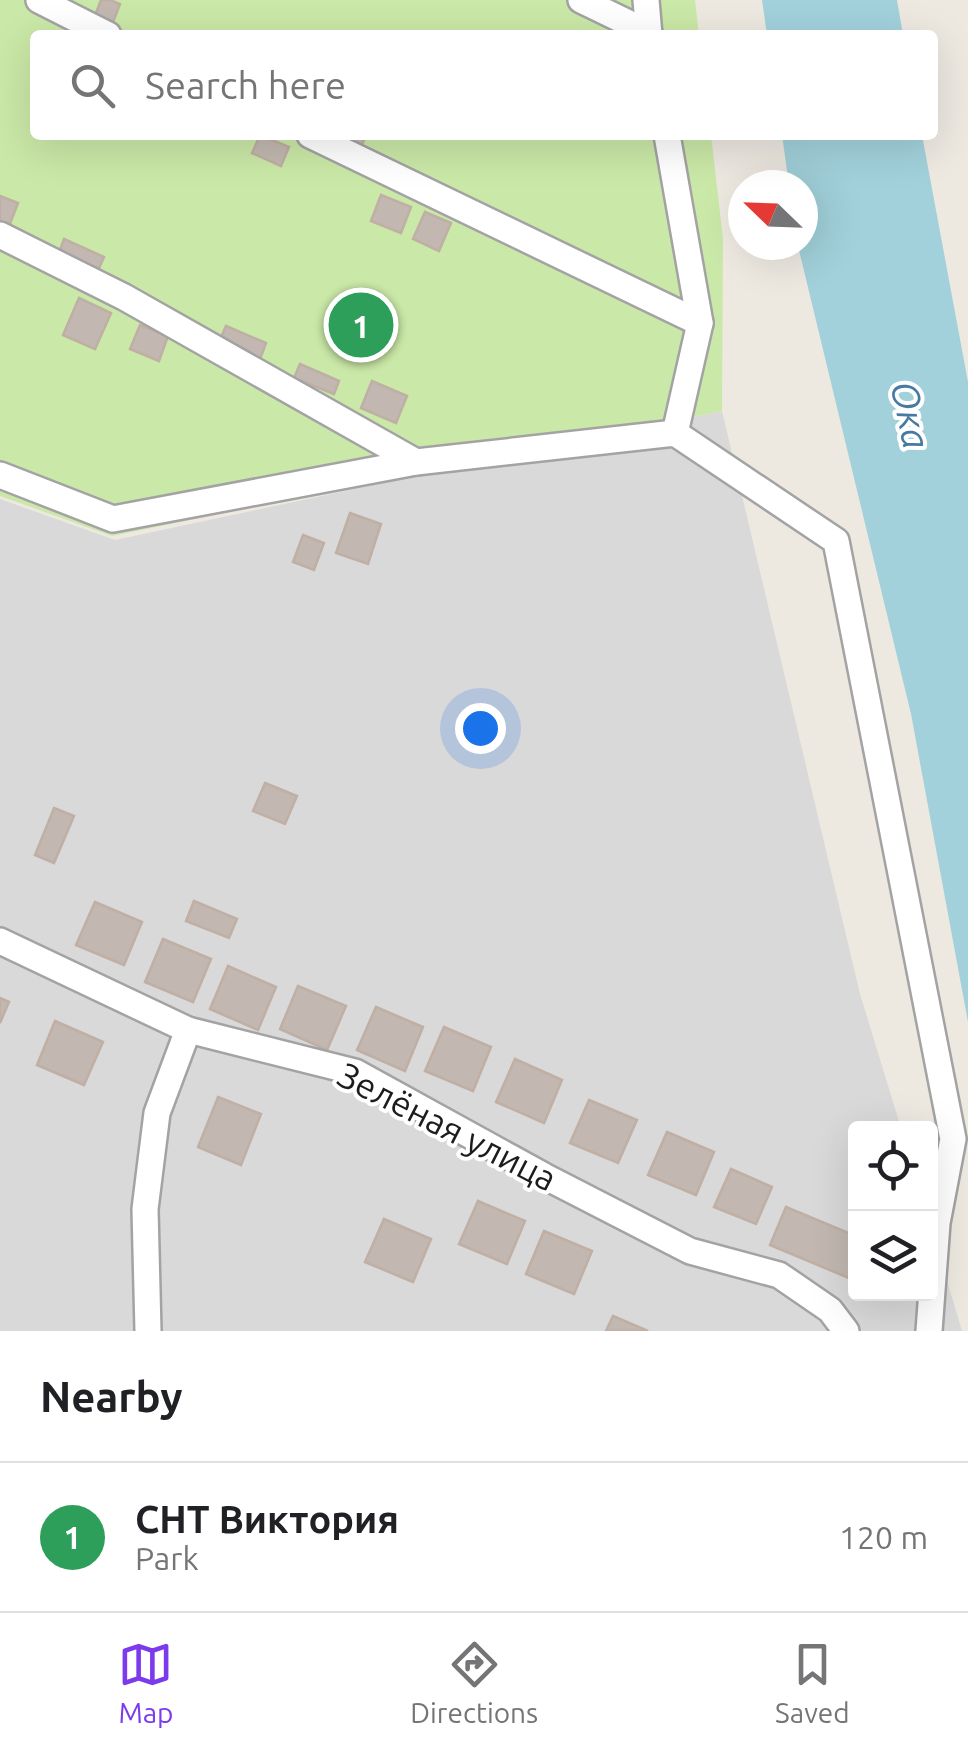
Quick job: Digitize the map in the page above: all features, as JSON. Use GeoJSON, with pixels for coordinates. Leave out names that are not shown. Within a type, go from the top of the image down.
{"type":"FeatureCollection","features":[{"type":"Feature","properties":{"kind":"street"},"geometry":{"type":"LineString","coordinates":[[39,0],[98,30]]}},
{"type":"Feature","properties":{"kind":"street"},"geometry":{"type":"LineString","coordinates":[[581,0],[641,30]]}},
{"type":"Feature","properties":{"kind":"street"},"geometry":{"type":"LineString","coordinates":[[646,0],[649,30]]}},
{"type":"Feature","properties":{"kind":"street"},"geometry":{"type":"LineString","coordinates":[[320,140],[700,324]]}},
{"type":"Feature","properties":{"kind":"street"},"geometry":{"type":"LineString","coordinates":[[668,140],[700,324],[675,433]]}},
{"type":"Feature","properties":{"kind":"street"},"geometry":{"type":"LineString","coordinates":[[0,235],[124,297],[416,462]]}},
{"type":"Feature","properties":{"kind":"street"},"geometry":{"type":"LineString","coordinates":[[0,475],[112,520],[416,462],[675,433],[836,541],[952,1139],[937,1223],[929,1331]]}},
{"type":"Feature","properties":{"kind":"street","name":"Зелёная улица"},"geometry":{"type":"LineString","coordinates":[[0,941],[188,1030],[356,1072],[544,1176],[690,1250],[779,1275],[830,1310],[846,1331]]}},
{"type":"Feature","properties":{"kind":"street"},"geometry":{"type":"LineString","coordinates":[[148,1331],[145,1209],[157,1113],[188,1030]]}},
{"type":"Feature","properties":{"kind":"shaded area"},"geometry":{"type":"Polygon","coordinates":[[[722,411],[860,994],[899,1121],[848,1121],[848,1301],[938,1301],[938,1250],[962,1331],[0,1331],[0,499],[115,540],[722,411]]]}},
{"type":"Feature","properties":{"kind":"green space"},"geometry":{"type":"Polygon","coordinates":[[[0,0],[695,0],[698,30],[30,30],[30,140],[712,140],[723,239],[722,411],[112,536],[0,496],[0,0]]]}},
{"type":"Feature","properties":{"kind":"water"},"geometry":{"type":"Polygon","coordinates":[[[762,0],[897,0],[902,30],[766,30],[762,0]]]}},
{"type":"Feature","properties":{"kind":"water","name":"Ока"},"geometry":{"type":"Polygon","coordinates":[[[783,140],[923,140],[968,382],[968,1022],[911,714],[801,260],[818,260],[818,170],[787,170],[783,140]]]}},
{"type":"Feature","properties":{"kind":"building"},"geometry":{"type":"Polygon","coordinates":[[[101,0],[120,4],[112,25],[94,18],[101,0]]]}},
{"type":"Feature","properties":{"kind":"building"},"geometry":{"type":"Polygon","coordinates":[[[258,140],[272,140],[289,147],[281,166],[252,153],[258,140]]]}},
{"type":"Feature","properties":{"kind":"building"},"geometry":{"type":"Polygon","coordinates":[[[331,140],[364,140],[359,152],[331,140]]]}},
{"type":"Feature","properties":{"kind":"building"},"geometry":{"type":"Polygon","coordinates":[[[381,195],[411,207],[401,233],[371,221],[381,195]]]}},
{"type":"Feature","properties":{"kind":"building"},"geometry":{"type":"Polygon","coordinates":[[[0,196],[18,203],[8,229],[0,226],[0,196]]]}},
{"type":"Feature","properties":{"kind":"building"},"geometry":{"type":"Polygon","coordinates":[[[425,212],[451,223],[439,251],[413,239],[425,212]]]}},
{"type":"Feature","properties":{"kind":"building"},"geometry":{"type":"Polygon","coordinates":[[[64,239],[104,257],[96,275],[57,258],[64,239]]]}},
{"type":"Feature","properties":{"kind":"building"},"geometry":{"type":"Polygon","coordinates":[[[79,298],[111,313],[95,349],[63,335],[79,298]]]}},
{"type":"Feature","properties":{"kind":"building"},"geometry":{"type":"Polygon","coordinates":[[[140,325],[168,336],[159,361],[130,349],[140,325]]]}},
{"type":"Feature","properties":{"kind":"building"},"geometry":{"type":"Polygon","coordinates":[[[226,326],[266,343],[259,362],[218,344],[226,326]]]}},
{"type":"Feature","properties":{"kind":"building"},"geometry":{"type":"Polygon","coordinates":[[[300,364],[339,381],[334,394],[294,378],[300,364]]]}},
{"type":"Feature","properties":{"kind":"building"},"geometry":{"type":"Polygon","coordinates":[[[372,381],[407,396],[396,423],[361,408],[372,381]]]}},
{"type":"Feature","properties":{"kind":"building"},"geometry":{"type":"Polygon","coordinates":[[[350,513],[381,524],[368,564],[336,553],[350,513]]]}},
{"type":"Feature","properties":{"kind":"building"},"geometry":{"type":"Polygon","coordinates":[[[303,535],[324,543],[314,570],[293,562],[303,535]]]}},
{"type":"Feature","properties":{"kind":"building"},"geometry":{"type":"Polygon","coordinates":[[[265,783],[297,796],[285,824],[253,811],[265,783]]]}},
{"type":"Feature","properties":{"kind":"building"},"geometry":{"type":"Polygon","coordinates":[[[54,808],[74,816],[54,863],[35,855],[54,808]]]}},
{"type":"Feature","properties":{"kind":"building"},"geometry":{"type":"Polygon","coordinates":[[[194,901],[237,919],[229,938],[186,921],[194,901]]]}},
{"type":"Feature","properties":{"kind":"building"},"geometry":{"type":"Polygon","coordinates":[[[95,902],[142,922],[124,965],[76,945],[95,902]]]}},
{"type":"Feature","properties":{"kind":"building"},"geometry":{"type":"Polygon","coordinates":[[[163,939],[211,959],[193,1002],[145,982],[163,939]]]}},
{"type":"Feature","properties":{"kind":"building"},"geometry":{"type":"Polygon","coordinates":[[[228,966],[276,987],[258,1030],[210,1009],[228,966]]]}},
{"type":"Feature","properties":{"kind":"building"},"geometry":{"type":"Polygon","coordinates":[[[298,986],[346,1006],[327,1050],[280,1029],[298,986]]]}},
{"type":"Feature","properties":{"kind":"building"},"geometry":{"type":"Polygon","coordinates":[[[0,998],[9,1002],[0,1023],[0,998]]]}},
{"type":"Feature","properties":{"kind":"building"},"geometry":{"type":"Polygon","coordinates":[[[376,1007],[423,1027],[405,1071],[357,1050],[376,1007]]]}},
{"type":"Feature","properties":{"kind":"building"},"geometry":{"type":"Polygon","coordinates":[[[55,1021],[103,1042],[84,1085],[37,1065],[55,1021]]]}},
{"type":"Feature","properties":{"kind":"building"},"geometry":{"type":"Polygon","coordinates":[[[444,1027],[491,1047],[473,1091],[425,1071],[444,1027]]]}},
{"type":"Feature","properties":{"kind":"building"},"geometry":{"type":"Polygon","coordinates":[[[515,1059],[562,1080],[544,1123],[496,1102],[515,1059]]]}},
{"type":"Feature","properties":{"kind":"building"},"geometry":{"type":"Polygon","coordinates":[[[218,1097],[261,1114],[241,1165],[198,1147],[218,1097]]]}},
{"type":"Feature","properties":{"kind":"building"},"geometry":{"type":"Polygon","coordinates":[[[589,1100],[637,1120],[618,1163],[570,1143],[589,1100]]]}},
{"type":"Feature","properties":{"kind":"building"},"geometry":{"type":"Polygon","coordinates":[[[667,1132],[714,1152],[696,1195],[648,1175],[667,1132]]]}},
{"type":"Feature","properties":{"kind":"building"},"geometry":{"type":"Polygon","coordinates":[[[731,1169],[772,1187],[756,1224],[714,1207],[731,1169]]]}},
{"type":"Feature","properties":{"kind":"building"},"geometry":{"type":"Polygon","coordinates":[[[478,1201],[525,1221],[507,1264],[459,1244],[478,1201]]]}},
{"type":"Feature","properties":{"kind":"building"},"geometry":{"type":"Polygon","coordinates":[[[786,1207],[848,1233],[848,1278],[770,1245],[786,1207]]]}},
{"type":"Feature","properties":{"kind":"building"},"geometry":{"type":"Polygon","coordinates":[[[384,1219],[431,1239],[413,1282],[365,1262],[384,1219]]]}},
{"type":"Feature","properties":{"kind":"building"},"geometry":{"type":"Polygon","coordinates":[[[544,1231],[592,1251],[574,1294],[526,1274],[544,1231]]]}},
{"type":"Feature","properties":{"kind":"building"},"geometry":{"type":"Polygon","coordinates":[[[613,1316],[648,1331],[606,1331],[613,1316]]]}},
{"type":"Feature","properties":{"kind":"place","name":"СНТ Виктория"},"geometry":{"type":"Point","coordinates":[361,325]}}]}
